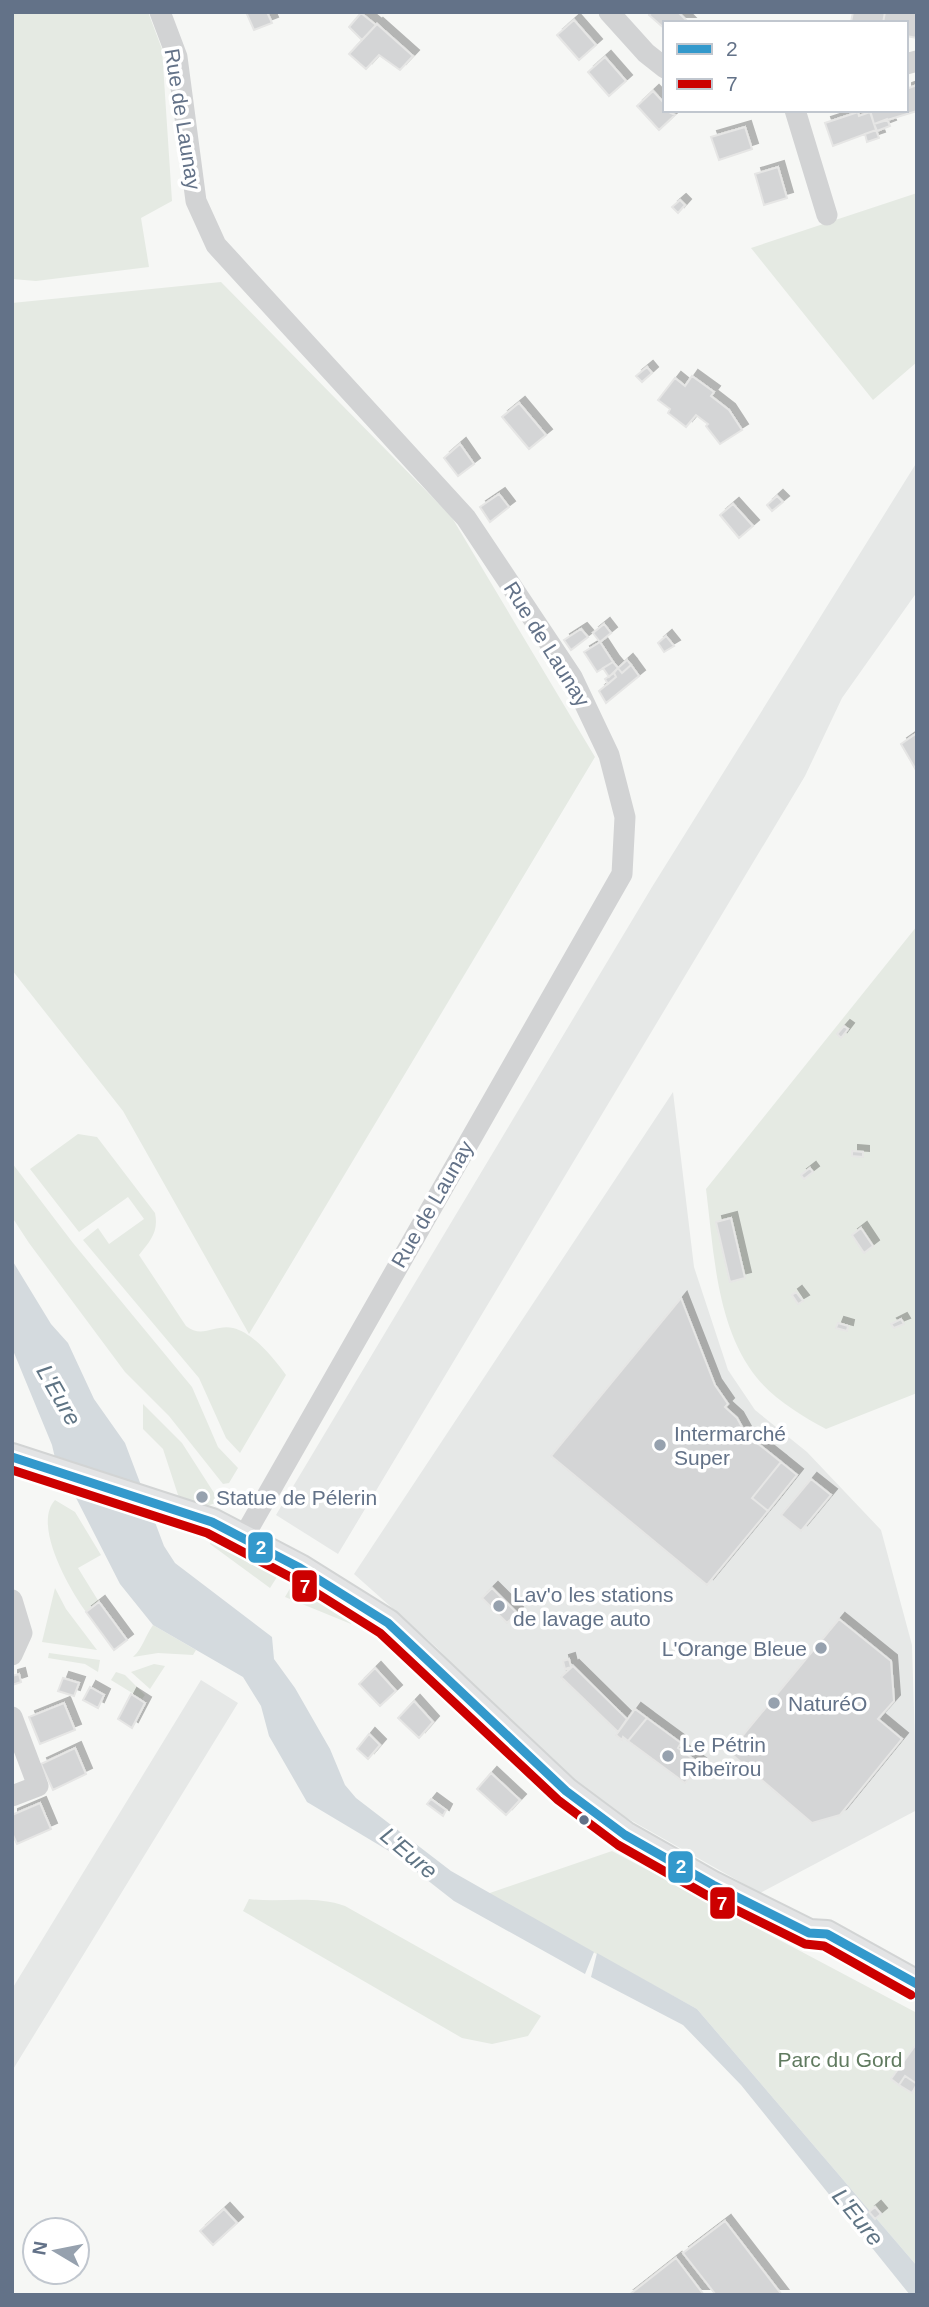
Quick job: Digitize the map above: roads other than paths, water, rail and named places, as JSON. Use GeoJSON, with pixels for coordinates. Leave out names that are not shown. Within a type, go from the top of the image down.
{"type":"FeatureCollection","features":[{"type":"Feature","properties":{"kind":"main road"},"geometry":{"type":"LineString","coordinates":[[12,1457],[212,1522],[300,1568],[388,1623],[566,1791],[625,1835],[713,1885],[809,1933],[827,1934],[917,1984]]}},
{"type":"Feature","properties":{"kind":"main road"},"geometry":{"type":"LineString","coordinates":[[809,1933],[819,1950],[917,2001]]}},
{"type":"Feature","properties":{"kind":"street","name":"Rue de Launay"},"geometry":{"type":"LineString","coordinates":[[160,12],[177,57],[196,201],[216,245],[466,518],[572,677],[609,755],[625,817],[622,874],[243,1538]]}},
{"type":"Feature","properties":{"kind":"street"},"geometry":{"type":"LineString","coordinates":[[609,12],[646,53],[663,66]]}},
{"type":"Feature","properties":{"kind":"street"},"geometry":{"type":"LineString","coordinates":[[796,112],[827,215]]}},
{"type":"Feature","properties":{"kind":"street"},"geometry":{"type":"LineString","coordinates":[[12,1600],[22,1633],[12,1655]]}},
{"type":"Feature","properties":{"kind":"street"},"geometry":{"type":"LineString","coordinates":[[12,1717],[38,1786],[12,1796]]}},
{"type":"Feature","properties":{"kind":"water","name":"L'Eure"},"geometry":{"type":"Polygon","coordinates":[[[12,1260],[51,1324],[68,1343],[94,1399],[125,1443],[164,1546],[175,1563],[272,1637],[274,1659],[295,1688],[330,1749],[345,1785],[356,1798],[451,1871],[594,1952],[585,1974],[454,1901],[394,1854],[307,1802],[269,1736],[261,1706],[243,1677],[153,1625],[120,1584],[72,1490],[58,1471],[52,1445],[12,1348],[12,1260]]]}},
{"type":"Feature","properties":{"kind":"water","name":"L'Eure"},"geometry":{"type":"Polygon","coordinates":[[[597,1953],[697,2009],[917,2266],[917,2295],[910,2295],[741,2085],[683,2025],[591,1977],[597,1953]]]}},
{"type":"Feature","properties":{"kind":"place","name":"Intermarché Super"},"geometry":{"type":"Point","coordinates":[660,1445]}},
{"type":"Feature","properties":{"kind":"place","name":"Statue de Pélerin"},"geometry":{"type":"Point","coordinates":[202,1497]}},
{"type":"Feature","properties":{"kind":"place","name":"Lav'o les stations de lavage auto"},"geometry":{"type":"Point","coordinates":[499,1606]}},
{"type":"Feature","properties":{"kind":"place","name":"L'Orange Bleue"},"geometry":{"type":"Point","coordinates":[821,1648]}},
{"type":"Feature","properties":{"kind":"place","name":"NaturéO"},"geometry":{"type":"Point","coordinates":[774,1703]}},
{"type":"Feature","properties":{"kind":"place","name":"Le Pétrin Ribeïrou"},"geometry":{"type":"Point","coordinates":[668,1756]}},
{"type":"Feature","properties":{"kind":"park label","name":"Parc du Gord"},"geometry":{"type":"Point","coordinates":[840,2059]}}]}
